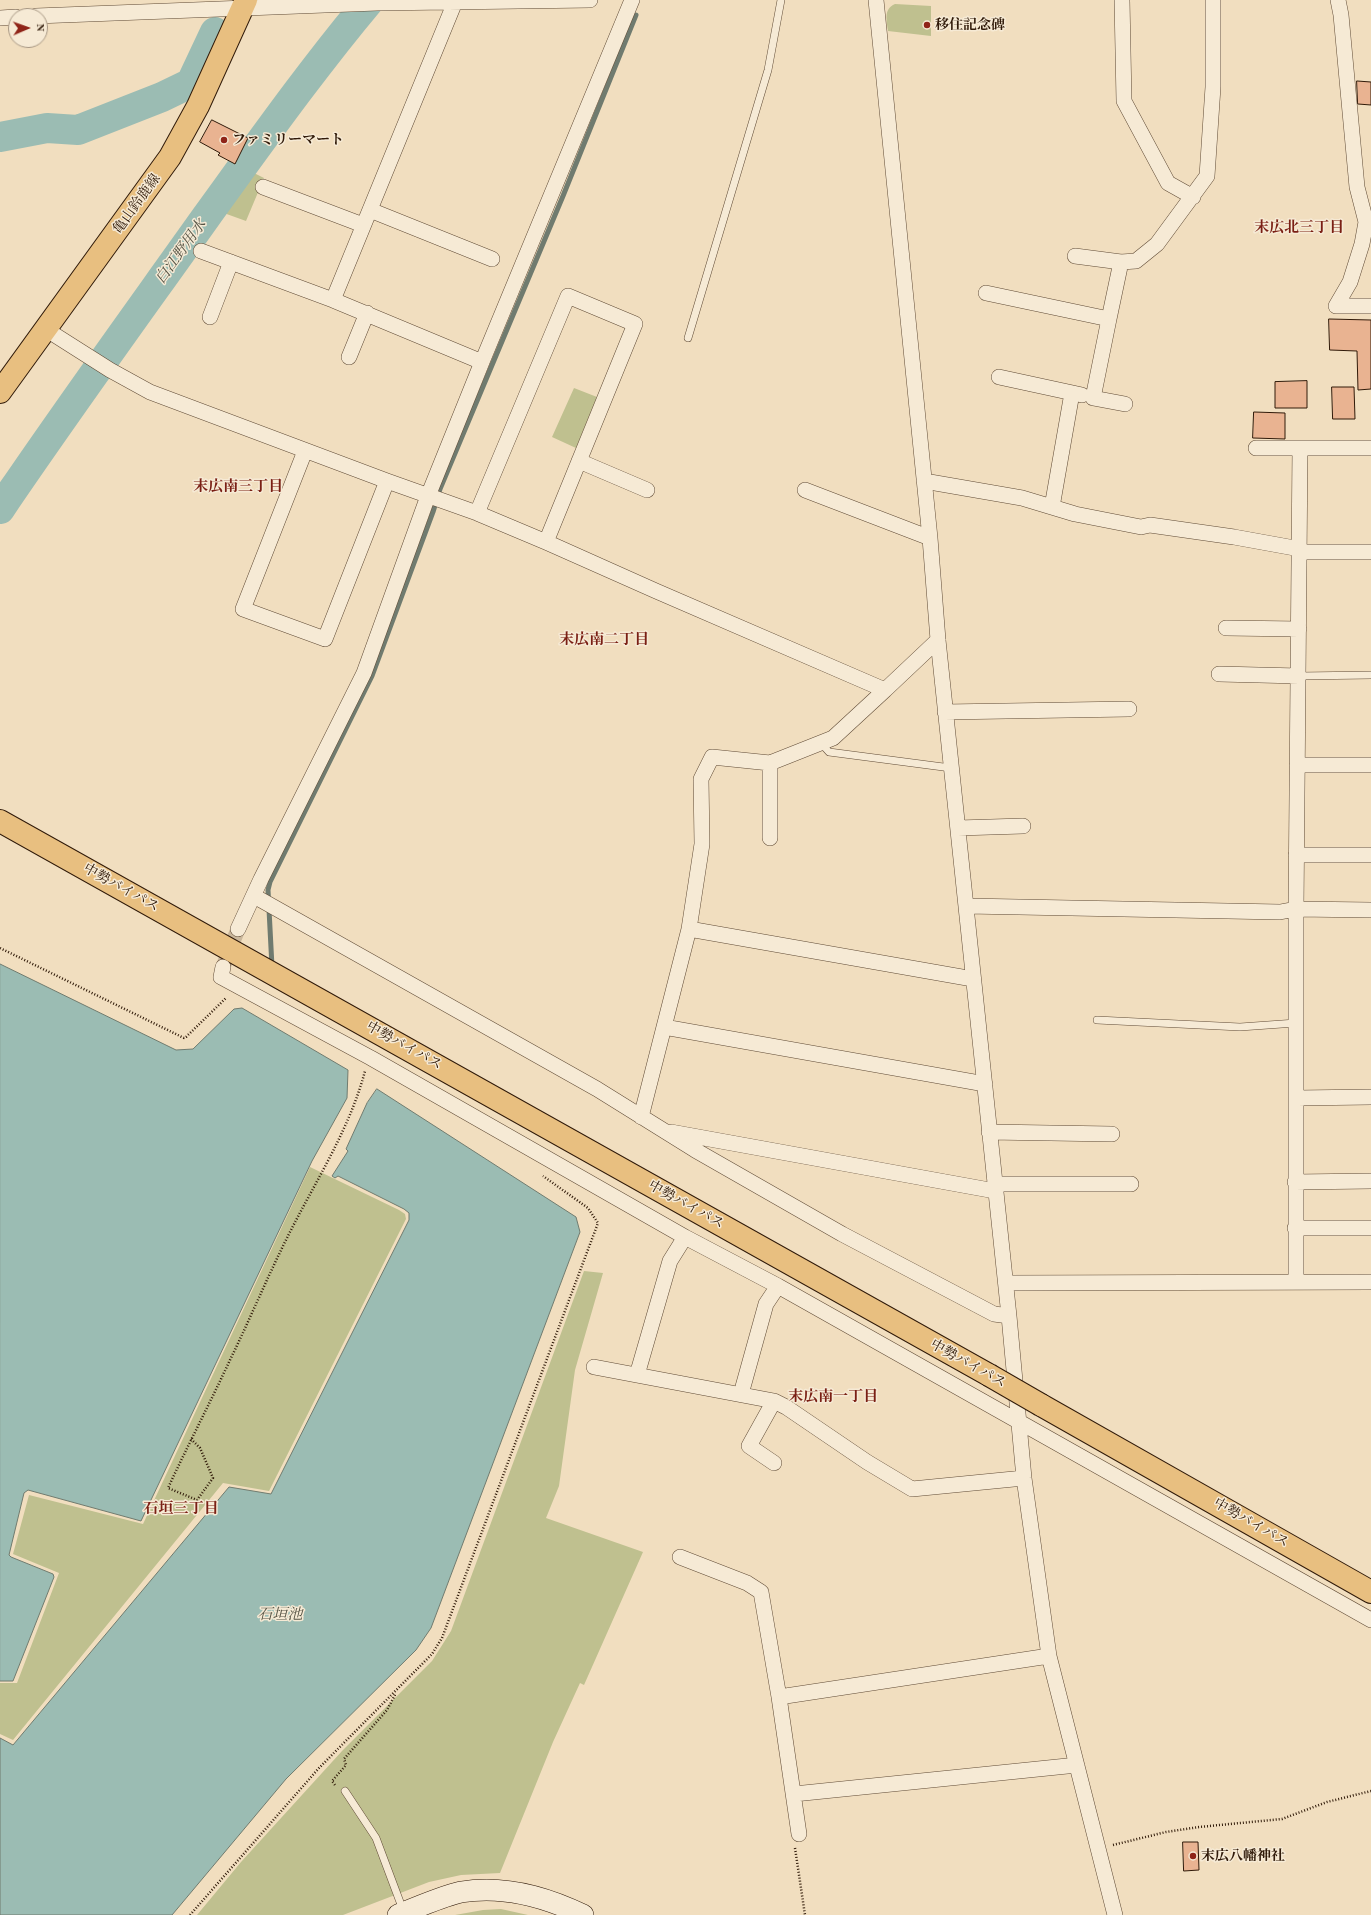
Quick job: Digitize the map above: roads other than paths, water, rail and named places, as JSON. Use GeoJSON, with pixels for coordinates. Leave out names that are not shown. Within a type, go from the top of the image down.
{"type":"FeatureCollection","features":[{"type":"Feature","properties":{"kind":"main road","name":"亀山鈴鹿線"},"geometry":{"type":"LineString","coordinates":[[0,392],[47,330],[170,157],[198,106],[244,4]]}},
{"type":"Feature","properties":{"kind":"main road","name":"中勢バイパス"},"geometry":{"type":"LineString","coordinates":[[0,821],[989,1375],[1371,1592]]}},
{"type":"Feature","properties":{"kind":"street"},"geometry":{"type":"LineString","coordinates":[[48,15],[244,4],[354,4],[590,0]]}},
{"type":"Feature","properties":{"kind":"street"},"geometry":{"type":"LineString","coordinates":[[238,928],[364,673],[428,496],[632,0]]}},
{"type":"Feature","properties":{"kind":"street"},"geometry":{"type":"LineString","coordinates":[[876,0],[930,538],[945,712],[1006,1283],[1024,1478],[1049,1656],[1115,1915]]}},
{"type":"Feature","properties":{"kind":"street"},"geometry":{"type":"LineString","coordinates":[[1122,0],[1124,101],[1168,183],[1193,197]]}},
{"type":"Feature","properties":{"kind":"street"},"geometry":{"type":"LineString","coordinates":[[1075,256],[1121,262],[1136,261],[1157,244],[1207,176],[1213,87],[1213,0]]}},
{"type":"Feature","properties":{"kind":"street"},"geometry":{"type":"LineString","coordinates":[[1338,0],[1341,15],[1357,187],[1368,222],[1350,282],[1336,306],[1371,306]]}},
{"type":"Feature","properties":{"kind":"street"},"geometry":{"type":"LineString","coordinates":[[333,300],[455,2]]}},
{"type":"Feature","properties":{"kind":"street"},"geometry":{"type":"LineString","coordinates":[[263,187],[363,225]]}},
{"type":"Feature","properties":{"kind":"street"},"geometry":{"type":"LineString","coordinates":[[370,210],[492,259]]}},
{"type":"Feature","properties":{"kind":"street"},"geometry":{"type":"LineString","coordinates":[[201,251],[366,313],[482,362]]}},
{"type":"Feature","properties":{"kind":"street"},"geometry":{"type":"LineString","coordinates":[[210,317],[231,262]]}},
{"type":"Feature","properties":{"kind":"street"},"geometry":{"type":"LineString","coordinates":[[1093,398],[1121,262]]}},
{"type":"Feature","properties":{"kind":"street"},"geometry":{"type":"LineString","coordinates":[[986,293],[1109,319]]}},
{"type":"Feature","properties":{"kind":"street"},"geometry":{"type":"LineString","coordinates":[[477,513],[568,296],[635,324],[546,542]]}},
{"type":"Feature","properties":{"kind":"street"},"geometry":{"type":"LineString","coordinates":[[349,357],[366,313]]}},
{"type":"Feature","properties":{"kind":"street"},"geometry":{"type":"LineString","coordinates":[[47,330],[93,360],[150,392],[386,481],[477,513],[885,690]]}},
{"type":"Feature","properties":{"kind":"street"},"geometry":{"type":"LineString","coordinates":[[999,377],[1125,404]]}},
{"type":"Feature","properties":{"kind":"street"},"geometry":{"type":"LineString","coordinates":[[1052,507],[1072,393]]}},
{"type":"Feature","properties":{"kind":"street"},"geometry":{"type":"LineString","coordinates":[[1256,448],[1371,448]]}},
{"type":"Feature","properties":{"kind":"street"},"geometry":{"type":"LineString","coordinates":[[1296,1282],[1296,855],[1299,676],[1300,448]]}},
{"type":"Feature","properties":{"kind":"street"},"geometry":{"type":"LineString","coordinates":[[305,451],[243,609],[325,639],[386,481]]}},
{"type":"Feature","properties":{"kind":"street"},"geometry":{"type":"LineString","coordinates":[[579,461],[647,490]]}},
{"type":"Feature","properties":{"kind":"street"},"geometry":{"type":"LineString","coordinates":[[924,481],[1022,498],[1075,514],[1141,527],[1150,526],[1173,529],[1300,551],[1371,552]]}},
{"type":"Feature","properties":{"kind":"street"},"geometry":{"type":"LineString","coordinates":[[805,490],[930,538]]}},
{"type":"Feature","properties":{"kind":"street"},"geometry":{"type":"LineString","coordinates":[[1226,628],[1299,629]]}},
{"type":"Feature","properties":{"kind":"street"},"geometry":{"type":"LineString","coordinates":[[641,1117],[689,930],[702,844],[701,779],[712,757],[770,763],[833,738],[938,640]]}},
{"type":"Feature","properties":{"kind":"street"},"geometry":{"type":"LineString","coordinates":[[1219,674],[1299,676]]}},
{"type":"Feature","properties":{"kind":"street"},"geometry":{"type":"LineString","coordinates":[[945,712],[1129,709]]}},
{"type":"Feature","properties":{"kind":"street"},"geometry":{"type":"LineString","coordinates":[[770,763],[770,838]]}},
{"type":"Feature","properties":{"kind":"street"},"geometry":{"type":"LineString","coordinates":[[1297,765],[1371,765]]}},
{"type":"Feature","properties":{"kind":"street"},"geometry":{"type":"LineString","coordinates":[[958,828],[1023,826]]}},
{"type":"Feature","properties":{"kind":"street"},"geometry":{"type":"LineString","coordinates":[[1296,855],[1371,855]]}},
{"type":"Feature","properties":{"kind":"street"},"geometry":{"type":"LineString","coordinates":[[254,896],[597,1089],[641,1117],[842,1234],[994,1314],[1009,1316]]}},
{"type":"Feature","properties":{"kind":"street"},"geometry":{"type":"LineString","coordinates":[[966,906],[1280,912],[1296,909],[1371,910]]}},
{"type":"Feature","properties":{"kind":"street"},"geometry":{"type":"LineString","coordinates":[[689,930],[973,979]]}},
{"type":"Feature","properties":{"kind":"street"},"geometry":{"type":"LineString","coordinates":[[223,967],[221,977],[371,1058],[685,1237],[778,1286],[1371,1620]]}},
{"type":"Feature","properties":{"kind":"street"},"geometry":{"type":"LineString","coordinates":[[664,1027],[985,1084]]}},
{"type":"Feature","properties":{"kind":"street"},"geometry":{"type":"LineString","coordinates":[[1297,1098],[1371,1097]]}},
{"type":"Feature","properties":{"kind":"street"},"geometry":{"type":"LineString","coordinates":[[663,1130],[995,1188],[1131,1184]]}},
{"type":"Feature","properties":{"kind":"street"},"geometry":{"type":"LineString","coordinates":[[989,1132],[1112,1134]]}},
{"type":"Feature","properties":{"kind":"street"},"geometry":{"type":"LineString","coordinates":[[1295,1182],[1371,1181]]}},
{"type":"Feature","properties":{"kind":"street"},"geometry":{"type":"LineString","coordinates":[[1295,1228],[1371,1228]]}},
{"type":"Feature","properties":{"kind":"street"},"geometry":{"type":"LineString","coordinates":[[636,1374],[670,1260],[685,1237]]}},
{"type":"Feature","properties":{"kind":"street"},"geometry":{"type":"LineString","coordinates":[[1006,1283],[1371,1282]]}},
{"type":"Feature","properties":{"kind":"street"},"geometry":{"type":"LineString","coordinates":[[741,1394],[766,1304],[778,1286]]}},
{"type":"Feature","properties":{"kind":"street"},"geometry":{"type":"LineString","coordinates":[[594,1367],[774,1401],[786,1407],[867,1462],[912,1489],[1024,1478]]}},
{"type":"Feature","properties":{"kind":"street"},"geometry":{"type":"LineString","coordinates":[[774,1401],[749,1446],[774,1464]]}},
{"type":"Feature","properties":{"kind":"street"},"geometry":{"type":"LineString","coordinates":[[680,1557],[747,1583],[761,1592],[780,1697],[799,1834]]}},
{"type":"Feature","properties":{"kind":"street"},"geometry":{"type":"LineString","coordinates":[[780,1697],[1049,1656]]}},
{"type":"Feature","properties":{"kind":"street"},"geometry":{"type":"LineString","coordinates":[[794,1794],[1077,1765]]}},
{"type":"Feature","properties":{"kind":"street"},"geometry":{"type":"LineString","coordinates":[[401,1914],[460,1893],[488,1890],[511,1892],[563,1905],[583,1915]]}},
{"type":"Feature","properties":{"kind":"lane"},"geometry":{"type":"LineString","coordinates":[[688,338],[768,70],[781,0]]}},
{"type":"Feature","properties":{"kind":"lane"},"geometry":{"type":"LineString","coordinates":[[1299,676],[1371,675]]}},
{"type":"Feature","properties":{"kind":"lane"},"geometry":{"type":"LineString","coordinates":[[821,743],[829,752],[951,768]]}},
{"type":"Feature","properties":{"kind":"lane"},"geometry":{"type":"LineString","coordinates":[[1097,1020],[1240,1027],[1296,1023]]}},
{"type":"Feature","properties":{"kind":"lane"},"geometry":{"type":"LineString","coordinates":[[345,1791],[376,1838],[401,1914]]}},
{"type":"Feature","properties":{"kind":"water"},"geometry":{"type":"Polygon","coordinates":[[[0,964],[176,1050],[193,1049],[234,1009],[242,1008],[348,1070],[347,1098],[312,1161],[141,1521],[28,1490],[24,1493],[9,1555],[53,1574],[54,1577],[13,1681],[0,1681],[0,964]]]}},
{"type":"Feature","properties":{"kind":"water","name":"石垣池"},"geometry":{"type":"Polygon","coordinates":[[[377,1089],[576,1217],[580,1232],[431,1628],[416,1650],[286,1779],[172,1915],[0,1915],[0,1738],[13,1745],[229,1487],[271,1494],[409,1220],[409,1213],[404,1209],[338,1176],[335,1178],[332,1176],[348,1151],[346,1149],[367,1103],[377,1089]]]}},
{"type":"Feature","properties":{"kind":"waterway","name":"白江野用水"},"geometry":{"type":"LineString","coordinates":[[0,509],[76,399],[206,217],[307,80],[370,0]]}},
{"type":"Feature","properties":{"kind":"waterway"},"geometry":{"type":"LineString","coordinates":[[272,967],[268,890],[270,882],[372,676],[433,512],[440,489],[563,196],[636,15]]}},
{"type":"Feature","properties":{"kind":"waterway","name":"白江野用水"},"geometry":{"type":"LineString","coordinates":[[0,137],[47,128],[78,130],[162,97],[191,83],[215,32]]}},
{"type":"Feature","properties":{"kind":"tunnel"},"geometry":{"type":"LineString","coordinates":[[223,967],[238,929]]}},
{"type":"Feature","properties":{"kind":"place","name":"移住記念碑"},"geometry":{"type":"Point","coordinates":[927,25]}},
{"type":"Feature","properties":{"kind":"place","name":"ファミリーマート"},"geometry":{"type":"Point","coordinates":[224,140]}},
{"type":"Feature","properties":{"kind":"place","name":"末広八幡神社"},"geometry":{"type":"Point","coordinates":[1193,1856]}},
{"type":"Feature","properties":{"kind":"district","name":"末広北三丁目"},"geometry":{"type":"Point","coordinates":[1299,228]}},
{"type":"Feature","properties":{"kind":"district","name":"末広南三丁目"},"geometry":{"type":"Point","coordinates":[238,487]}},
{"type":"Feature","properties":{"kind":"district","name":"末広南二丁目"},"geometry":{"type":"Point","coordinates":[604,640]}},
{"type":"Feature","properties":{"kind":"district","name":"末広南一丁目"},"geometry":{"type":"Point","coordinates":[833,1397]}},
{"type":"Feature","properties":{"kind":"district","name":"石垣三丁目"},"geometry":{"type":"Point","coordinates":[181,1509]}}]}
